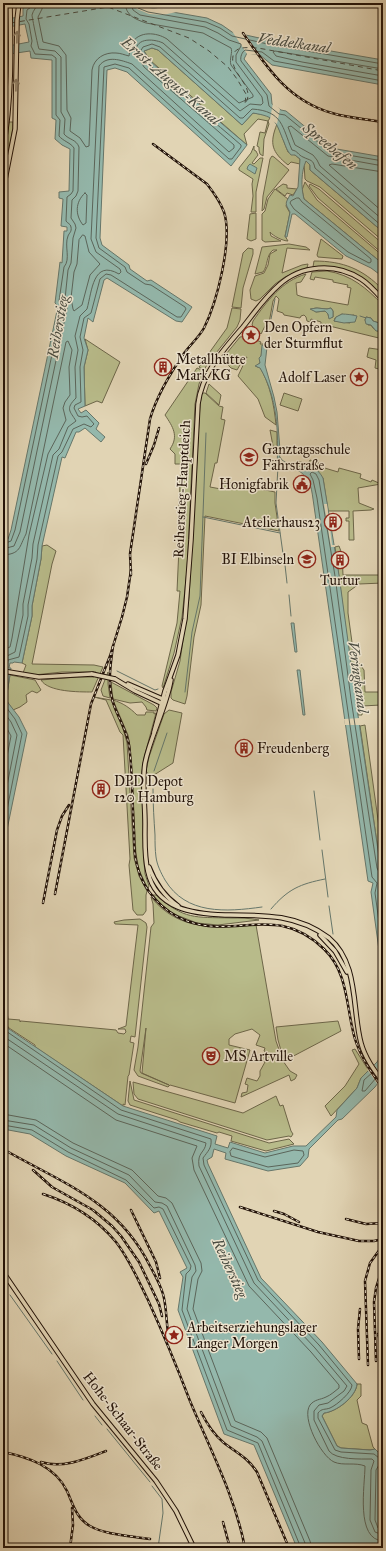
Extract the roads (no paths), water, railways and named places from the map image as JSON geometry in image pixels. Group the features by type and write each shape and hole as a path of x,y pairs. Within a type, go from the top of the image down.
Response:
{"main road":[{"path":"3,149 10,98 10,3"},
{"path":"3,190 14,136 17,71 17,20 20,3"},
{"name":"Reiherstieg-Hauptdeich","path":"164,702 165,691 178,656 185,619 197,410 203,382 210,368 280,284 291,276 315,268 332,268 352,274 366,283 383,300"},
{"name":"Reiherstieg-Hauptdeich","path":"173,670 158,726 154,732 145,764 144,773 148,873 158,892 169,903 183,909 206,914 287,918 304,924 319,932 337,955 350,978 359,1037 363,1051 368,1061 383,1082"},
{"path":"3,671 42,677 92,674 114,679 164,702"},
{"path":"114,679 164,702"},
{"path":"156,697 165,691"},
{"name":"Hohe-Schaar-Straße","path":"3,1272 93,1404 156,1480 176,1511 194,1548"}],"water":[{"path":"31,3 137,3 149,8 207,18 222,25 232,32 273,41 383,60 383,85 272,65 260,55 247,53 244,59 271,94 272,104 281,110 286,111 331,148 383,157 383,232 310,170 310,165 306,161 302,175 302,190 304,199 383,264 383,277 371,268 346,256 295,214 292,214 287,237 285,237 290,212 286,202 290,195 293,196 298,187 300,159 288,152 277,125 271,118 253,113 242,125 158,50 152,48 144,51 149,59 168,78 247,145 231,166 127,72 115,68 107,70 100,238 102,245 129,265 130,269 147,281 151,280 192,307 182,322 176,321 107,278 104,280 93,322 88,318 84,338 88,350 84,367 85,406 78,409 81,413 86,410 99,423 96,429 105,437 101,442 85,428 79,432 76,432 65,458 62,457 42,546 32,606 32,616 22,663 10,663 9,668 11,668 6,700 19,717 27,733 3,849 3,540 8,539 11,530 58,306 55,303 60,262 62,263 64,231 67,231 67,227 61,226 63,199 59,198 59,192 69,191 70,149 55,139 56,120 52,118 52,60 31,58 30,51 3,55 3,47 29,42 25,24 3,28 3,20 23,16 23,8"},
{"path":"250,164 257,168 255,174 247,169"},
{"path":"331,308 333,311 333,317 329,319 328,314 325,311 316,312 310,309"},
{"path":"342,314 357,316 355,322 344,323 334,321 336,317"},
{"path":"366,317 371,318 373,321 383,326 383,331 376,331 371,325 366,324"},
{"path":"262,345 267,347 265,365 277,412 280,450 279,468 277,465 278,440 276,415 266,379 260,368 255,366 260,363 259,358 261,356"},
{"path":"301,466 314,468 323,478 339,575 356,700 358,698 358,682 360,681 359,688 361,697 356,702 382,877 383,979 371,892 373,883 368,881 311,486 307,479 298,470"},
{"path":"291,623 294,623 297,652 295,652"},
{"path":"297,670 300,670 305,715 303,715"},
{"name":"Reiherstieg","path":"3,1022 6,1027 123,1106 217,1136 215,1144 228,1148 230,1142 265,1153 293,1146 306,1146 336,1117 337,1110 357,1088 361,1078 377,1062 383,1052 383,1076 375,1087 342,1119 338,1120 309,1149 308,1157 300,1166 268,1171 225,1159 226,1153 214,1149 212,1157 207,1160 261,1278 322,1342 357,1384 353,1394 345,1403 334,1410 324,1413 322,1416 337,1446 341,1448 375,1449 383,1455 383,1466 379,1470 379,1520 383,1530 383,1548 297,1548 254,1445 224,1434 178,1310 183,1277 180,1272 187,1268 159,1211 154,1213 125,1183 66,1156 30,1134 3,1129"}],"waterway":[{"path":"271,319 275,299"},
{"path":"360,316 366,318"},
{"path":"185,692 192,632 200,596 206,433"},
{"path":"280,457 288,464"},
{"path":"278,466 276,503 284,561"},
{"path":"203,517 280,533"},
{"path":"285,565 287,583"},
{"path":"289,595 291,616"},
{"path":"117,671 155,690 158,689"},
{"path":"154,771 167,733"},
{"path":"153,789 155,849 157,860 159,869 165,880 174,891 184,900 195,905 208,908 235,910 262,907"},
{"path":"314,791 320,840"},
{"path":"322,850 328,897"},
{"path":"271,909 277,902 295,888 325,879"},
{"path":"329,906 333,934"},
{"path":"10,1295 52,1354"},
{"path":"57,1361 83,1400"},
{"path":"95,1416 102,1425"},
{"path":"107,1429 150,1482"},
{"path":"152,1486 162,1499 163,1513 158,1548"}],"railway":[{"path":"243,33 270,71 291,92 303,100 317,108 338,115 383,122"},
{"path":"131,575 130,554 150,419 160,393 185,352 204,328 209,317 222,271 226,238 224,212 219,201 207,184 153,144"},
{"path":"146,464 159,428"},
{"path":"55,894 91,704 110,656 122,617 131,570"},
{"path":"113,646 110,670 112,700 125,731 129,745 136,861 140,875 149,892 162,906 178,917 187,921 205,925 223,926 256,924 289,928 306,935 324,949 338,969 342,980 346,992 352,1028 357,1046 367,1065 383,1089"},
{"path":"43,903 57,830 62,816 69,805"},
{"path":"3,1149 87,1196 105,1209 122,1225 137,1244 152,1269 163,1294 169,1339"},
{"path":"33,1170 52,1187 93,1210 112,1226 121,1236 139,1262 159,1304 162,1316"},
{"path":"43,1194 64,1202 101,1226 116,1242 130,1263 159,1325 221,1473 235,1510 245,1548"},
{"path":"240,1207 318,1232 359,1241 374,1241 383,1239"},
{"path":"131,1210 156,1262 160,1278"},
{"path":"274,1211 284,1214 299,1222"},
{"path":"346,1219 366,1224 383,1223"},
{"path":"368,1365 365,1281 370,1263 383,1245"},
{"path":"376,1361 374,1302 376,1288 383,1266"},
{"path":"359,1359 358,1329 360,1309"},
{"path":"378,1334 383,1349"},
{"path":"201,1412 208,1425 217,1436 246,1459 257,1472 289,1548"},
{"path":"41,1462 49,1464 66,1464 106,1451"},
{"path":"3,1452 31,1460 48,1469 62,1482 78,1515 90,1526 111,1533 150,1539"},
{"path":"70,1548 73,1525 72,1508"},
{"path":"223,1522 230,1548"}],"place":[{"name":"Den Opfern der Sturmflut","path":"251,335"},
{"name":"Metallhütte Mark KG","path":"163,367"},
{"name":"Adolf Laser","path":"359,377"},
{"name":"Ganztagsschule Fährstraße","path":"249,457"},
{"name":"Honigfabrik","path":"302,484"},
{"name":"Atelierhaus23","path":"333,522"},
{"name":"BI Elbinseln","path":"307,559"},
{"name":"Turtur","path":"340,560"},
{"name":"Freudenberg","path":"244,748"},
{"name":"DPD Depot 120 Hamburg","path":"101,789"},
{"name":"MS Artville","path":"211,1056"},
{"name":"Arbeitserziehungslager Langer Morgen","path":"174,1335"}],"water label":[{"name":"Veddelkanal","path":"294,43"},
{"name":"Ernst-August-Kanal","path":"171,81"},
{"name":"Spreehafen","path":"330,146"},
{"name":"Veringkanal","path":"358,677"}]}
